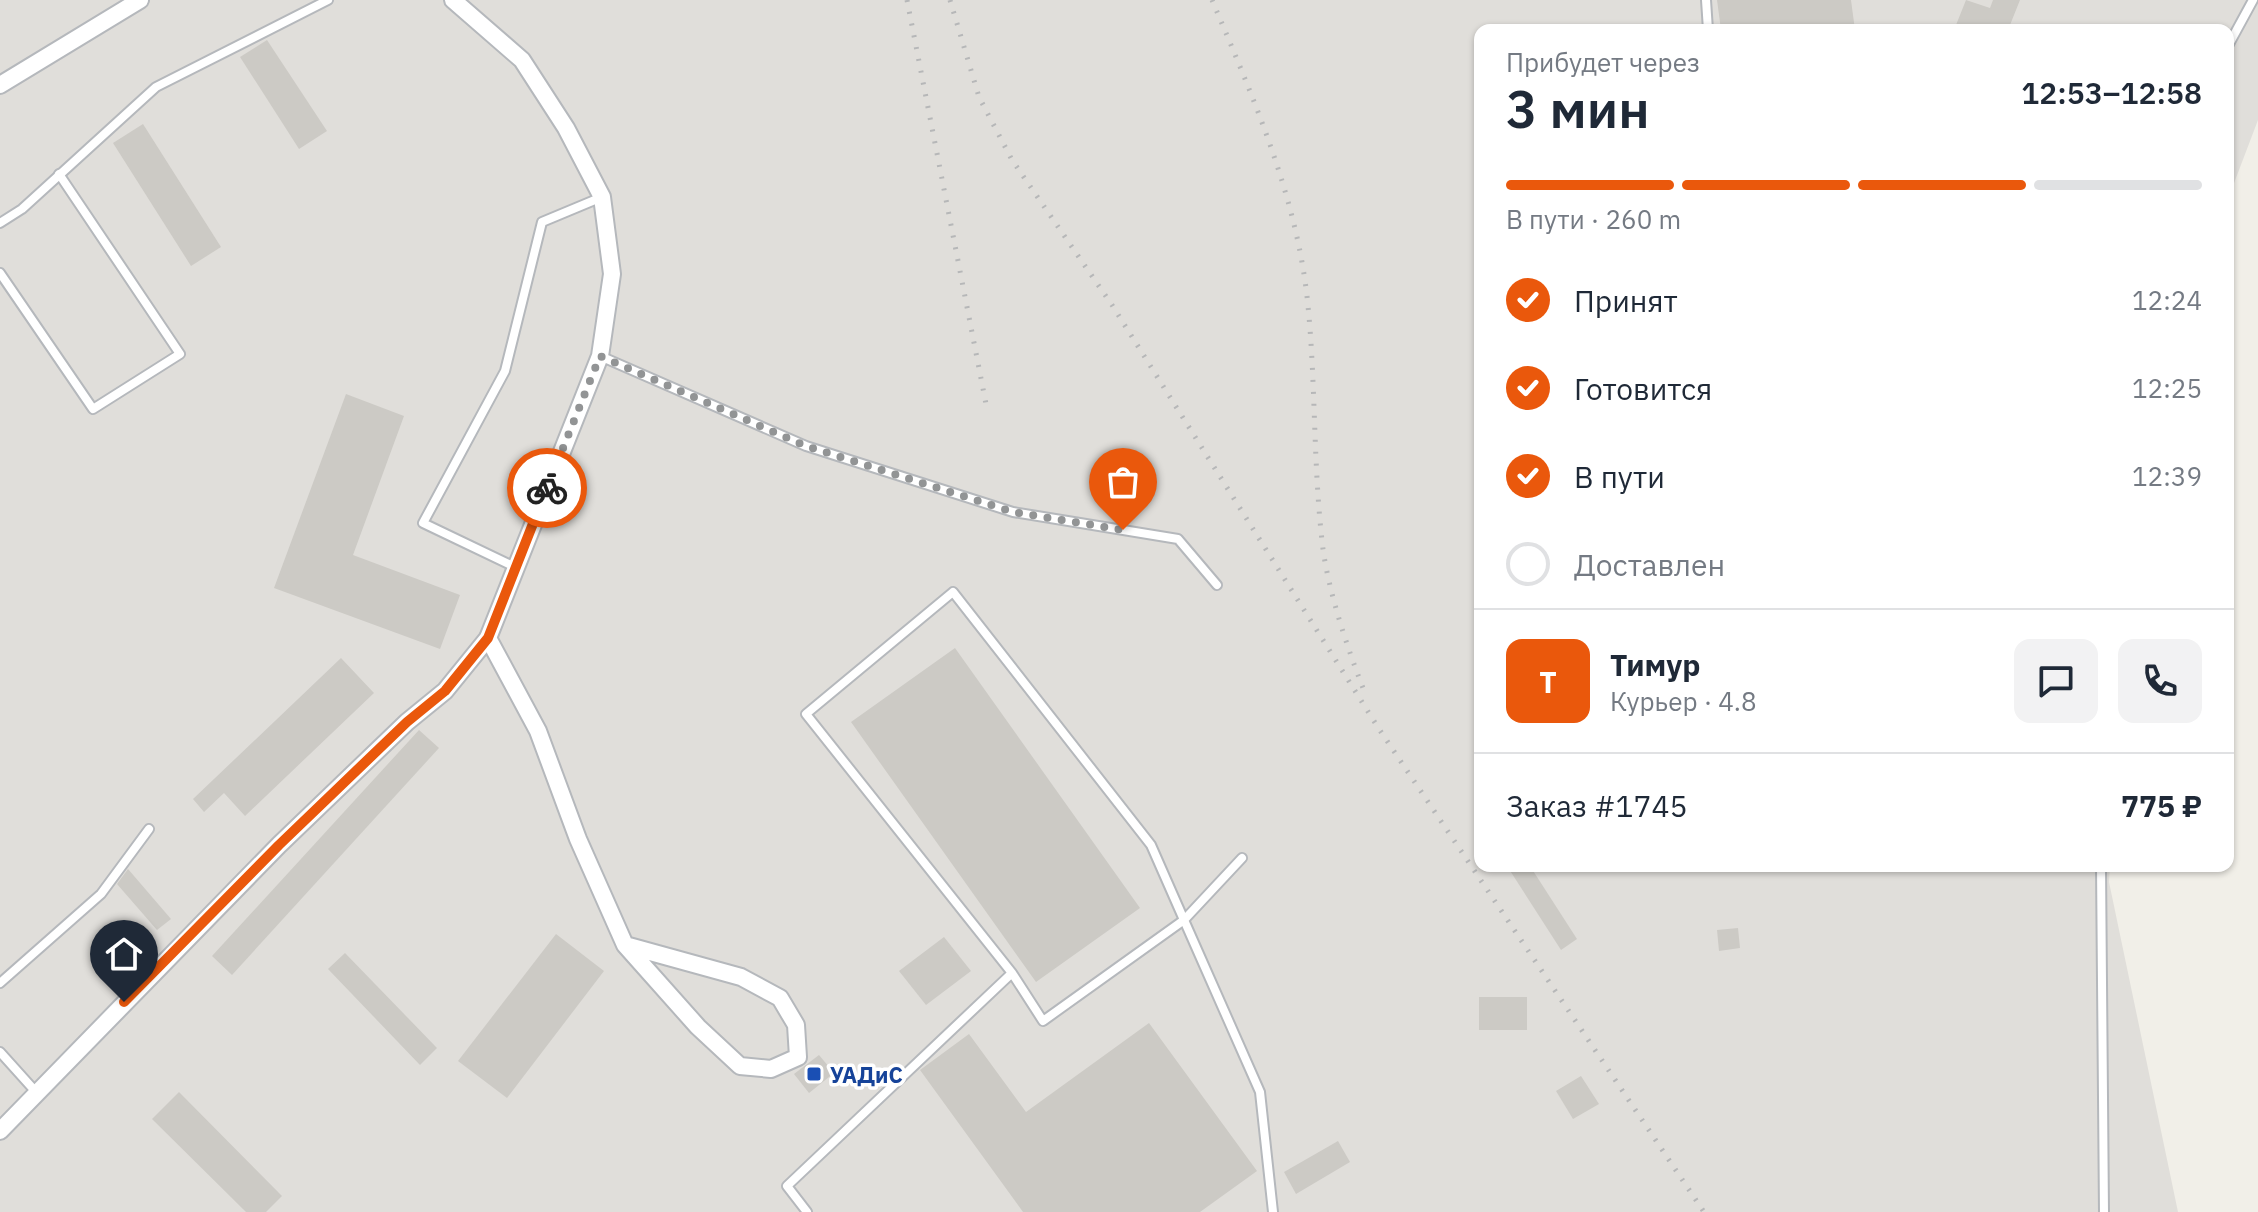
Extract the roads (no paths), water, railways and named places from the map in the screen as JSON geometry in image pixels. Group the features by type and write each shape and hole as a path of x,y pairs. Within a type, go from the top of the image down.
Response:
{"street":[{"path":"0,85 140,0"},
{"path":"0,1131 279,845 407,722 445,691 488,638 600,356 612,274 602,197 566,128 522,60 453,0"},
{"path":"488,638 538,731 578,839 625,945 698,1027 740,1066 771,1069 798,1057 796,1025 780,998 741,977 625,945"}],"lane":[{"path":"0,223 22,209 156,87 328,0"},
{"path":"1706,0 1708,24"},
{"path":"2234,35 2253,0"},
{"path":"0,273 93,409 180,354 59,174"},
{"path":"516,567 423,523 505,371 542,222 602,197"},
{"path":"600,356 806,446 999,508 1178,539 1217,585"},
{"path":"1242,858 1184,920 1043,1021 1012,973 806,714 953,592 1151,845 1184,920 1260,1092 1273,1212"},
{"path":"0,983 101,894 149,829"},
{"path":"2101,872 2104,1212"},
{"path":"807,1212 787,1186 1012,973"},
{"path":"0,1052 36,1092"}],"railway":[{"path":"907,0 986,404"},
{"path":"950,0 979,97 1012,160 1112,305 1379,729 1474,870"},
{"path":"1212,0 1272,149 1295,227 1308,306 1323,549 1339,620 1363,688"},
{"path":"1475,872 1704,1212"}],"place":[{"name":"УАДиС","path":"814,1074"}]}
